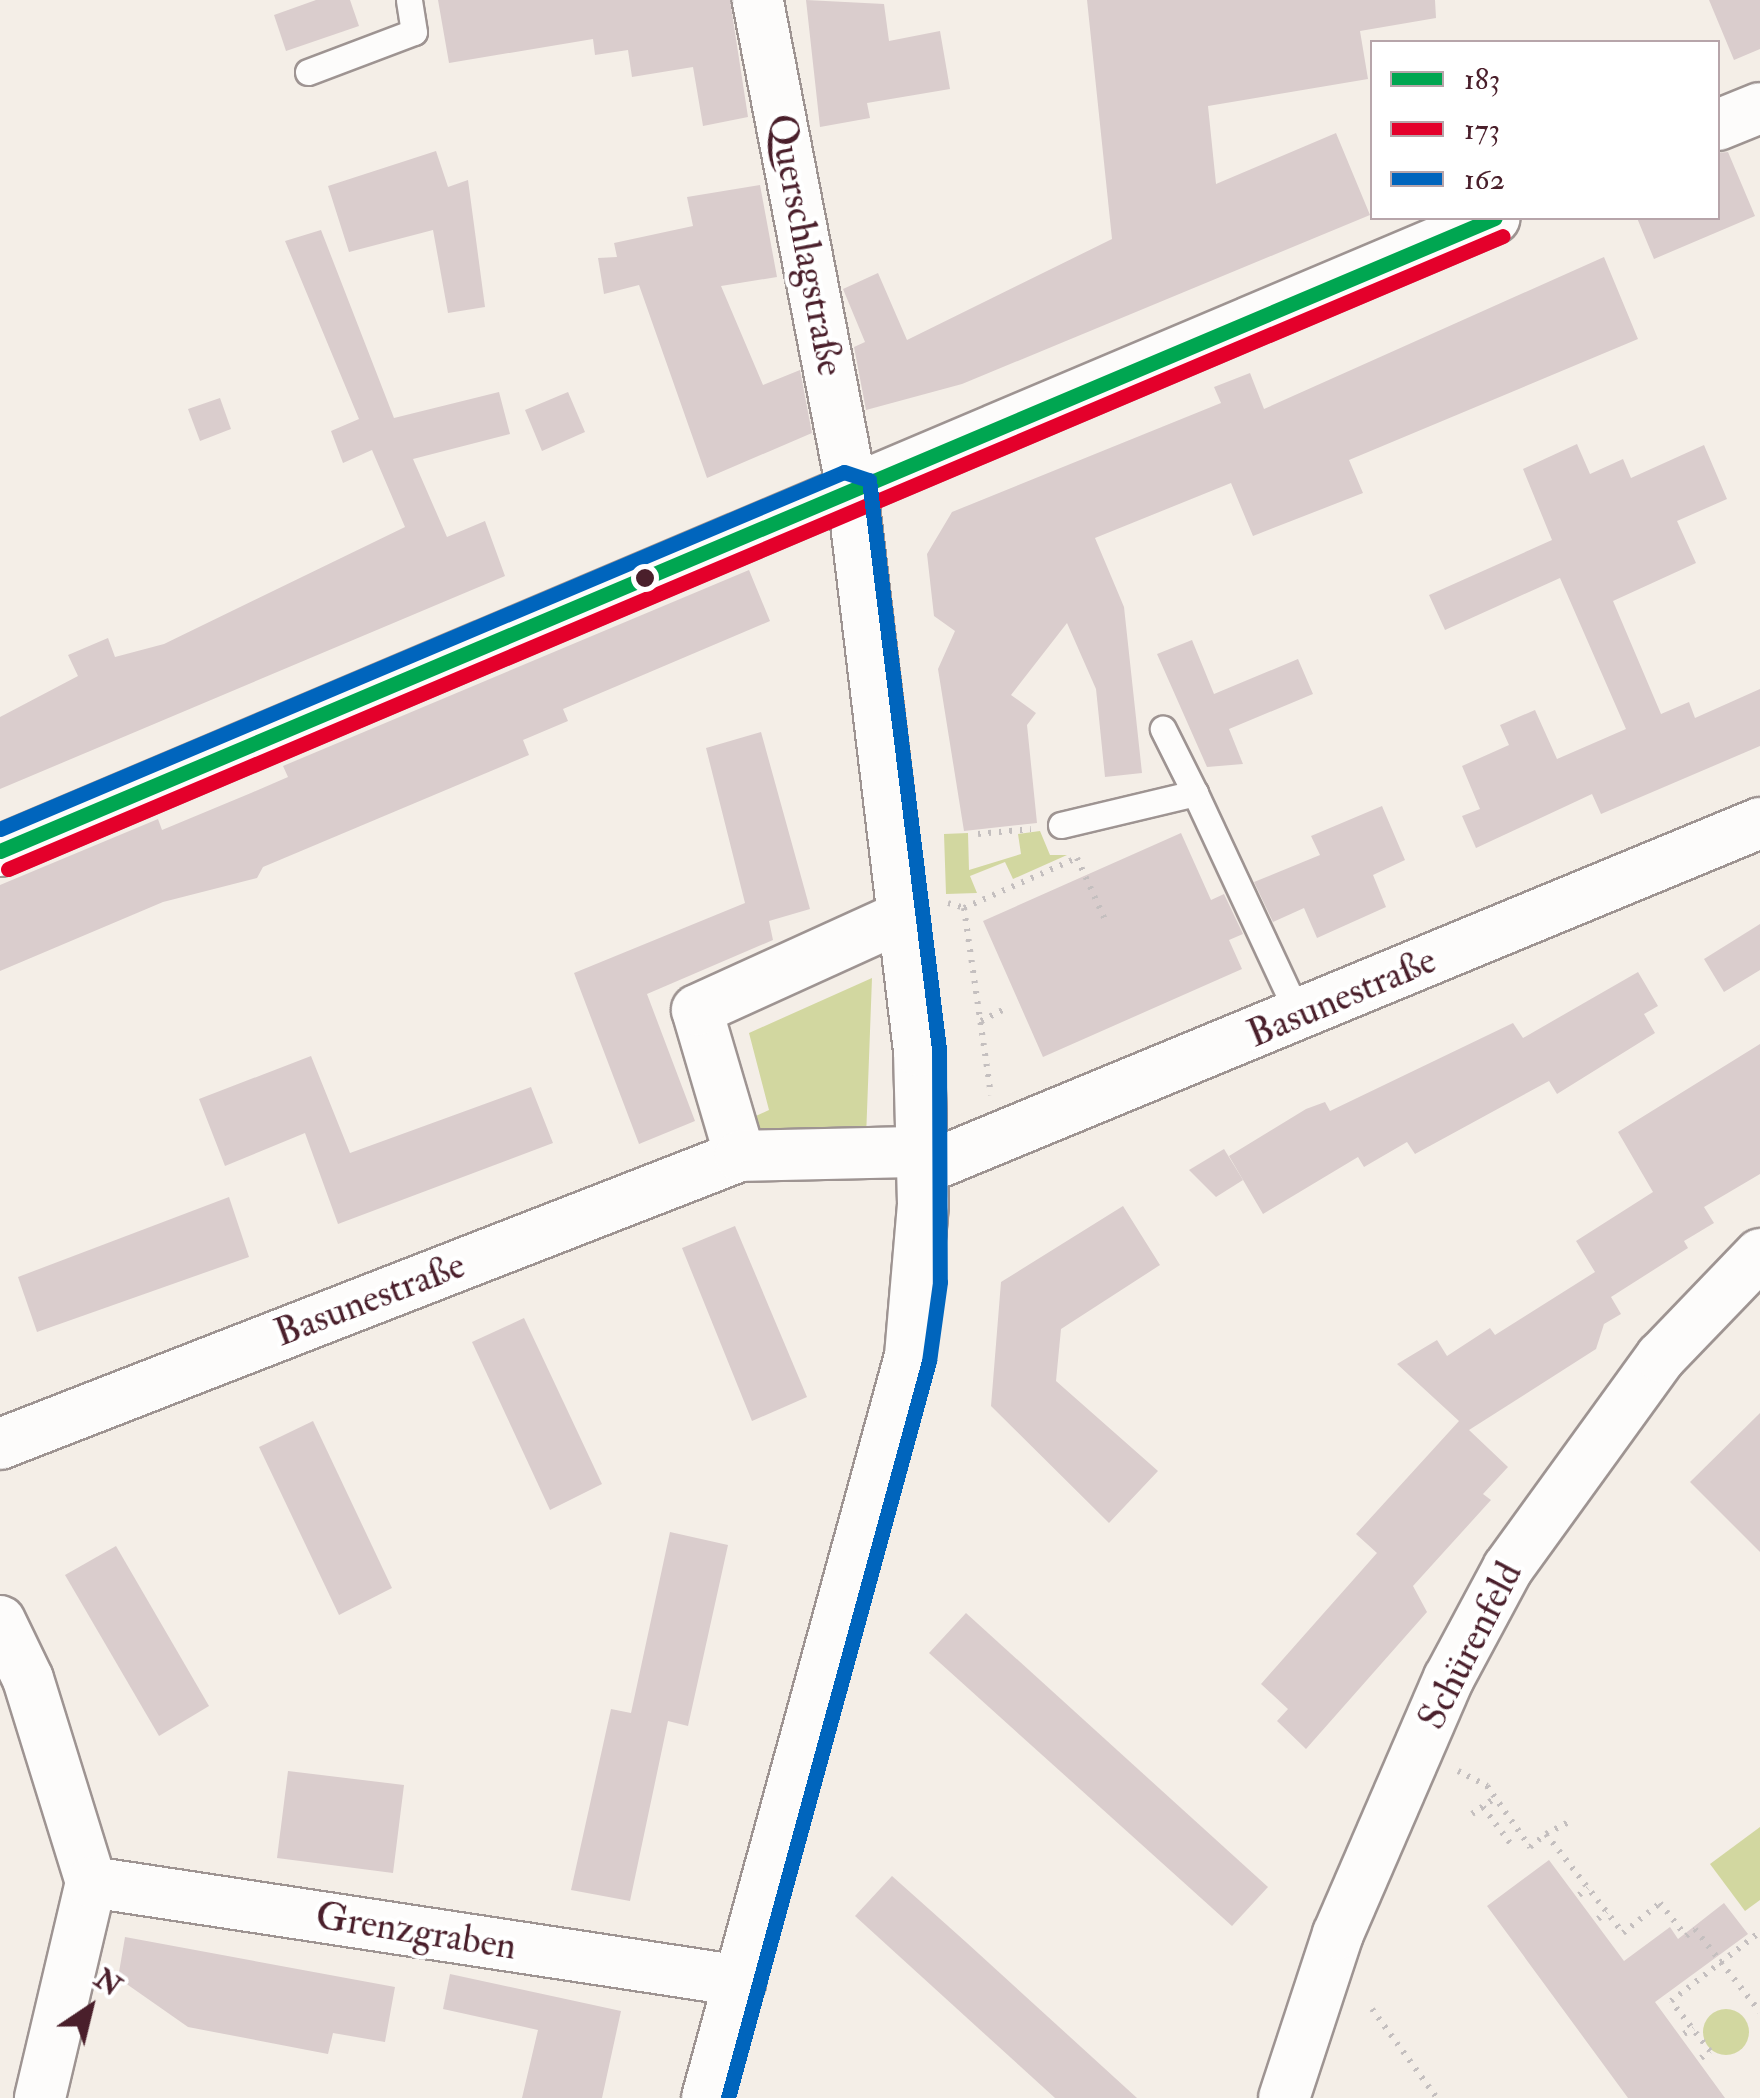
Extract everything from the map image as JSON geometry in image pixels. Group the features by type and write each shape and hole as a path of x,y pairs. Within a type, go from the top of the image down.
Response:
{"street":[{"name":"Querschlagstraße","path":"707,2098 910,1356 922,1161 902,910 852,490 758,0"},
{"path":"1720,124 1760,108"},
{"path":"0,851 1490,220"},
{"name":"Basunestraße","path":"0,1444 740,1156 922,1161 997,1142 1760,823"},
{"path":"740,1156 697,1010 902,910"},
{"name":"Schürenfeld","path":"1284,2098 1332,1949 1418,1750 1548,1508 1661,1358 1760,1254"},
{"path":"0,1621 28,1679 91,1882 40,2098"},
{"name":"Grenzgraben","path":"91,1882 741,1981"}],"lane":[{"path":"308,72 414,32 409,0"},
{"path":"1163,729 1298,1016"},
{"path":"1061,826 1196,793"}],"path":[{"path":"978,834 1061,826"},
{"path":"902,910 964,908 1077,858 1106,922"},
{"path":"964,908 997,1142"},
{"path":"982,1021 1005,1009"},
{"path":"1418,1750 1496,1798 1530,1846 1567,1823"},
{"path":"1472,1814 1496,1798"},
{"path":"1483,1807 1510,1843"},
{"path":"1546,1834 1623,1933 1660,1904 1720,1962 1760,2012"},
{"path":"1579,1895 1588,1888"},
{"path":"1598,1919 1606,1912"},
{"path":"1700,2058 1710,2050 1671,2001 1760,1932"},
{"path":"1372,2009 1437,2098"},
{"path":"1684,2034 1693,2028"}],"green space":[{"path":"1040,831 1050,855 1067,855 1013,879 1005,862 970,876 977,893 946,894 944,834 968,833 969,870 1021,854 1018,834"},
{"path":"872,978 866,1138 749,1144 745,1121 769,1110 749,1033"},
{"path":"1760,1827 1760,1900 1745,1911 1710,1864"},
{"path":"1726,2009 1742,2016 1749,2032 1742,2048 1726,2055 1710,2048 1703,2032 1710,2016"}],"building":[{"path":"316,0 350,0 359,26 286,51 274,15"},
{"path":"438,0 730,0 748,117 703,126 693,67 632,77 628,50 595,55 593,39 449,63"},
{"path":"806,0 884,4 889,41 940,31 950,89 867,103 870,118 820,127"},
{"path":"1087,0 1435,0 1436,18 1360,31 1368,79 1208,106 1216,184 1336,133 1370,215 962,384 866,410 854,347 865,342 843,289 878,273 907,340 1112,239"},
{"path":"1709,0 1760,0 1760,49 1734,60"},
{"path":"436,151 448,187 468,180 485,307 448,313 433,230 349,252 328,186"},
{"path":"1728,152 1755,216 1654,259 1638,220 1720,220 1720,153"},
{"path":"760,185 777,277 721,286 763,385 800,370 812,433 707,478 639,285 604,294 598,258 617,257 614,243 693,226 687,197"},
{"path":"321,230 394,418 499,392 510,434 413,459 447,537 485,521 505,576 0,789 0,717 78,676 68,655 108,638 115,657 164,644 405,527 372,450 343,463 331,431 359,419 285,241"},
{"path":"1604,257 1638,339 1349,460 1363,493 1253,536 1231,483 1095,538 1124,607 1142,773 1105,777 1096,689 1067,623 1011,695 1036,713 1027,725 1037,823 964,831 938,669 955,631 934,616 927,554 952,512 1221,403 1214,387 1250,373 1264,409"},
{"path":"568,392 585,432 542,451 525,410"},
{"path":"220,398 231,429 200,441 188,409"},
{"path":"1577,444 1590,474 1623,459 1631,478 1704,445 1727,499 1677,521 1696,563 1613,601 1661,714 1689,702 1695,718 1760,689 1760,746 1601,814 1592,794 1476,848 1462,816 1480,809 1462,766 1509,745 1500,725 1535,710 1557,759 1626,729 1560,578 1445,630 1429,595 1552,540 1523,469"},
{"path":"749,570 770,621 563,709 568,721 523,740 529,755 263,867 257,878 163,902 0,971 0,885 158,819 162,830 251,793 288,777 283,766"},
{"path":"1192,640 1214,694 1298,659 1313,694 1229,729 1243,764 1207,767 1157,654"},
{"path":"761,732 810,909 769,921 773,940 647,994 695,1121 639,1144 574,973 745,903 706,748"},
{"path":"1382,806 1405,860 1373,875 1386,907 1317,938 1304,908 1273,922 1254,882 1320,855 1311,836"},
{"path":"1181,833 1211,900 1224,894 1243,934 1229,940 1242,969 1043,1057 983,921"},
{"path":"1760,924 1760,970 1724,992 1704,959"},
{"path":"1638,972 1658,1006 1644,1014 1655,1033 1557,1094 1549,1081 1415,1154 1407,1142 1364,1167 1358,1157 1263,1214 1229,1156 1306,1109 1325,1102 1330,1111 1513,1023 1523,1038"},
{"path":"1760,1044 1760,1174 1704,1207 1714,1223 1684,1241 1688,1248 1611,1297 1621,1314 1604,1324 1596,1349 1469,1430 1508,1467 1483,1494 1491,1500 1413,1586 1427,1612 1306,1749 1277,1721 1288,1709 1261,1684 1377,1553 1356,1534 1459,1421 1397,1364 1437,1340 1447,1356 1490,1328 1495,1335 1595,1272 1576,1241 1653,1192 1618,1132"},
{"path":"311,1056 350,1153 531,1087 553,1143 338,1224 305,1133 225,1166 199,1099"},
{"path":"1224,1149 1243,1180 1216,1197 1189,1170"},
{"path":"229,1197 249,1257 37,1332 18,1277"},
{"path":"1123,1206 1160,1265 1061,1329 1056,1381 1158,1471 1109,1523 991,1406 1001,1282"},
{"path":"735,1226 807,1397 752,1421 682,1248"},
{"path":"524,1318 602,1484 550,1510 472,1342"},
{"path":"1760,1413 1760,1552 1690,1482"},
{"path":"313,1421 392,1588 339,1615 259,1447"},
{"path":"670,1532 728,1545 688,1726 668,1721 630,1901 571,1890 611,1709 631,1713"},
{"path":"116,1546 209,1706 159,1736 65,1575"},
{"path":"966,1613 1268,1887 1232,1926 929,1653"},
{"path":"288,1771 404,1785 393,1873 277,1858"},
{"path":"1549,1860 1624,1961 1670,1927 1678,1939 1724,1903 1748,1934 1655,2002 1725,2098 1628,2098 1487,1906"},
{"path":"892,1876 1137,2098 1055,2098 855,1916"},
{"path":"125,1937 395,1987 385,2042 333,2033 328,2054 188,2027 118,1978"},
{"path":"450,1974 621,2011 602,2098 522,2098 538,2030 443,2009"}],"transit line":[{"name":"183","path":"0,851 1490,220"},
{"name":"173","path":"8,869 1503,236"},
{"name":"162","path":"0,829 844,472 869,480 939,1049 940,1282 929,1361 728,2098"}]}
